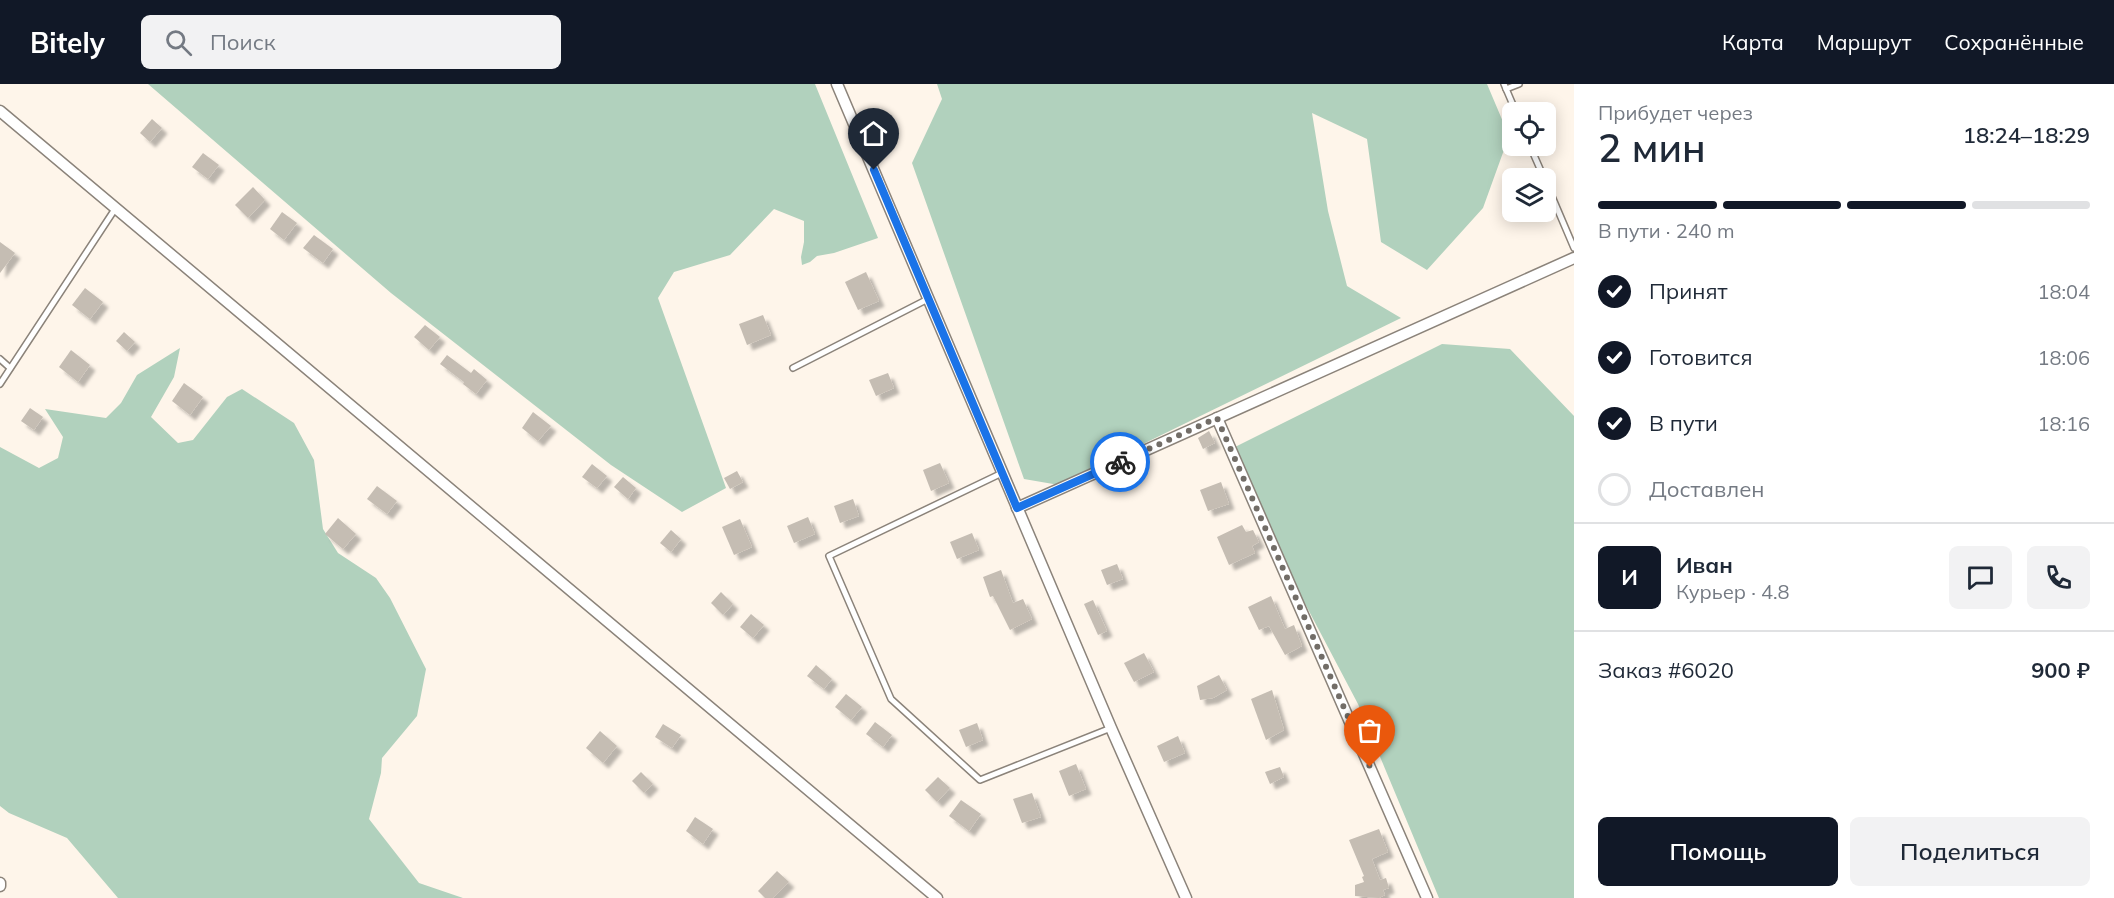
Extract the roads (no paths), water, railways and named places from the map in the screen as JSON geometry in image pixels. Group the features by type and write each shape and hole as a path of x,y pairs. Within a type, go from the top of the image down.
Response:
{"street":[{"path":"837,84 1111,728 1186,898"},
{"path":"0,111 937,898"},
{"path":"1017,508 1574,258"},
{"path":"1217,418 1427,898"}],"lane":[{"path":"1512,102 1505,87 1519,84"},
{"path":"1556,205 1574,248"},
{"path":"0,384 116,207"},
{"path":"793,368 929,298"},
{"path":"0,359 10,368"},
{"path":"1002,473 829,556 891,699 980,780 1111,728"}]}
